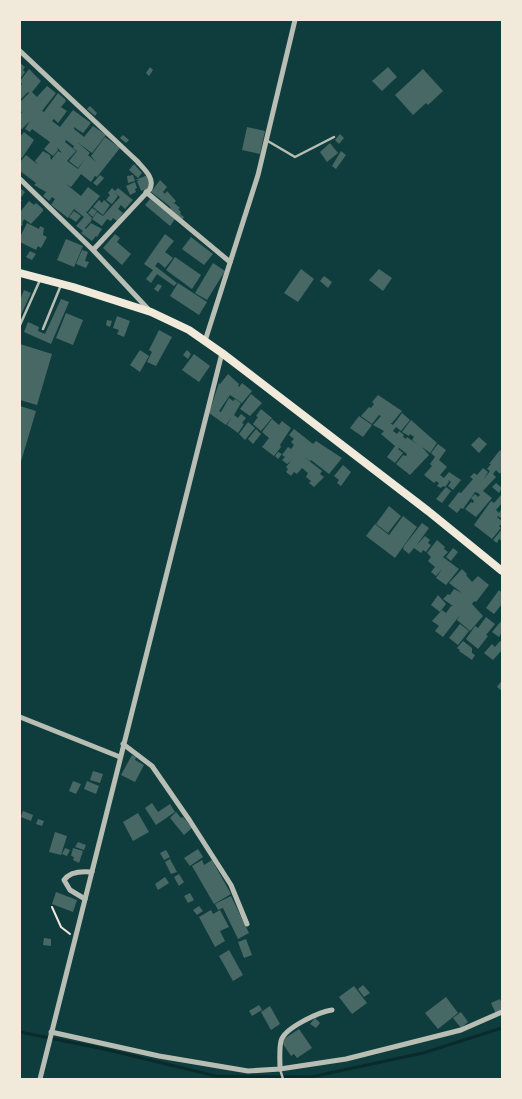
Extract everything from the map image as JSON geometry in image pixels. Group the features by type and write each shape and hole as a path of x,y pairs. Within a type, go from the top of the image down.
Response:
{"highway":[{"path":"20,273 151,312 182,326 222,353 428,511 502,571"}],"street":[{"path":"205,341 258,175 294,20"},
{"path":"20,52 138,161 152,182 152,186 93,250"},
{"path":"20,179 93,250 151,312"},
{"path":"146,192 230,262"},
{"path":"40,1079 74,936 92,872 222,353"},
{"path":"20,717 120,757"},
{"path":"123,744 152,766 231,886 247,924"},
{"path":"85,899 70,890 64,880 75,872 92,872"},
{"path":"281,1072 280,1044 284,1035 305,1020 322,1012 332,1010"},
{"path":"50,1034 237,1070 281,1072 346,1059 461,1030 502,1012"}],"lane":[{"path":"266,140 295,157 334,137"},
{"path":"20,325 41,279"},
{"path":"43,329 61,284"},
{"path":"281,1072 283,1079"}],"path":[{"path":"52,907 61,927 74,936"}],"building":[{"path":"20,63 25,67 23,70 25,72 20,79"},
{"path":"150,67 153,70 149,76 146,73"},
{"path":"388,67 397,77 382,91 372,81"},
{"path":"29,69 41,81 32,92 37,97 47,86 56,93 42,111 44,112 58,93 65,99 66,101 61,107 56,104 67,111 58,123 54,119 52,121 60,127 73,110 91,123 83,133 74,127 84,137 93,126 106,135 92,153 77,142 90,153 88,155 96,162 91,156 105,137 120,148 91,182 81,174 71,187 66,184 81,196 88,187 100,196 87,212 85,211 92,220 85,228 91,223 102,229 92,241 81,233 83,231 76,226 84,217 74,209 68,218 51,205 55,199 52,197 49,201 43,196 46,192 34,185 36,183 20,171 20,162 26,155 37,164 35,161 43,151 50,155 51,160 58,151 62,153 57,147 58,150 53,156 44,149 50,142 32,129 30,132 25,129 30,121 22,129 20,128 20,115 22,112 20,111 20,102 29,93 20,100 20,86 22,84 20,81","holes":["66,140 74,146 73,148 77,151 69,161 78,168 86,158 78,169 67,161 76,151 65,142"]},
{"path":"423,69 443,91 428,105 426,103 413,115 395,95"},
{"path":"90,106 97,113 95,116 87,109"},
{"path":"247,127 265,131 260,154 242,150"},
{"path":"24,132 34,140 22,158 20,157 20,137"},
{"path":"340,134 344,138 339,144 335,140"},
{"path":"123,135 129,140 126,143 120,138"},
{"path":"330,143 338,153 327,162 320,152"},
{"path":"341,151 346,155 336,169 332,166"},
{"path":"134,164 142,173 138,178 129,170"},
{"path":"100,175 104,178 97,186 93,183"},
{"path":"133,175 135,181 128,183 127,176"},
{"path":"148,175 151,185 149,188 141,191 137,181 140,180 135,180"},
{"path":"160,180 167,187 163,192 165,194 167,191 176,201 174,203 180,208 178,209 181,212 180,214 184,217 182,220 169,210 171,208 167,204 151,192"},
{"path":"135,182 136,192 130,195 126,186"},
{"path":"20,188 25,192 20,199"},
{"path":"112,188 115,191 118,188 133,200 125,209 121,205 118,209 123,213 117,221 113,218 111,221 107,219 102,226 92,219 97,212 103,216 120,197 114,192 118,196 112,204 106,200"},
{"path":"150,199 175,219 170,226 145,205"},
{"path":"99,200 102,203 104,200 110,205 103,215 93,207"},
{"path":"29,201 34,205 36,203 43,211 31,224 24,219 20,228 20,210"},
{"path":"92,208 97,211 93,217 88,213"},
{"path":"74,211 81,216 76,222 69,217"},
{"path":"27,223 39,229 40,226 44,228 43,235 47,237 41,248 38,246 36,250 20,242 20,237"},
{"path":"115,234 120,238 117,242 131,254 122,265 103,248"},
{"path":"165,234 174,241 165,252 173,258 165,268 158,262 155,266 177,283 174,286 157,274 151,283 146,279 153,270 144,264"},
{"path":"191,237 213,254 204,265 182,249"},
{"path":"66,239 83,246 74,267 57,260"},
{"path":"82,250 88,252 85,261 89,262 86,268 76,264"},
{"path":"30,251 36,254 32,260 26,257"},
{"path":"175,257 201,275 192,289 166,270"},
{"path":"213,263 225,271 207,300 195,293"},
{"path":"301,269 314,279 298,302 284,293"},
{"path":"379,269 392,278 383,291 369,280"},
{"path":"324,276 332,282 328,288 320,281"},
{"path":"178,283 207,302 199,315 170,296"},
{"path":"158,284 162,286 158,292 154,289"},
{"path":"24,290 31,293 20,317 20,300"},
{"path":"61,299 69,302 51,344 24,332 28,322 39,327 38,331 45,334"},
{"path":"66,313 83,320 73,345 56,338"},
{"path":"117,316 130,321 124,337 117,334 119,330 113,328"},
{"path":"107,320 112,321 110,327 106,325"},
{"path":"159,330 172,337 156,366 147,362 152,352 149,350"},
{"path":"20,344 52,354 37,405 20,400"},
{"path":"140,350 149,356 140,372 130,365"},
{"path":"187,350 191,354 188,359 183,355"},
{"path":"194,354 210,366 199,382 182,370"},
{"path":"228,374 239,384 239,387 242,383 252,391 242,403 230,395 219,411 221,412 229,398 241,403 234,415 238,418 241,414 246,418 238,433 227,425 232,417 226,425 209,413 219,383"},
{"path":"251,394 262,403 250,416 240,409"},
{"path":"378,395 402,411 390,423 393,425 402,413 410,420 401,431 396,427 393,431 397,434 399,431 404,435 403,437 406,439 407,437 418,445 412,440 414,437 402,432 411,420 437,443 430,453 422,447 429,455 410,475 396,464 403,455 406,456 407,454 399,448 403,453 395,463 387,457 395,446 381,434 384,431 373,425 381,416 379,415 372,424 361,416 369,407 371,408 374,404 372,402"},
{"path":"20,406 36,411 20,465"},
{"path":"261,409 272,418 261,431 253,424"},
{"path":"359,416 372,425 363,437 350,428"},
{"path":"272,419 279,425 282,421 291,428 274,456 262,447 269,438 262,432"},
{"path":"248,422 255,428 245,440 239,434"},
{"path":"256,429 261,434 253,444 248,439"},
{"path":"294,429 313,444 316,441 342,458 329,474 303,456 322,471 320,474 324,477 314,487 306,477 308,473 302,468 297,474 294,472 291,476 286,472 288,469 286,467 291,461 287,464 282,460 285,457 282,455 288,447 291,449 294,445 291,442 294,439 289,435"},
{"path":"479,437 487,444 479,453 471,445"},
{"path":"438,444 446,450 439,460 447,467 440,475 444,478 449,472 461,480 453,490 448,486 451,482 448,480 449,482 445,487 441,488 437,486 439,483 436,481 434,483 424,475 432,466 430,464 435,457 431,453"},
{"path":"500,450 502,452 502,471 500,474 496,470 493,474 496,477 483,491 492,498 476,517 465,509 471,502 473,503 474,501 471,498 475,494 478,497 480,495 478,493 475,492 463,509 461,508 457,513 448,506 473,479 470,477 474,473 477,475 483,468 488,472 483,480 490,471 487,469 491,464 489,464"},
{"path":"278,452 282,454 278,459 275,456"},
{"path":"343,465 351,472 341,486 337,483 339,480 334,476"},
{"path":"496,483 502,488 499,493 492,487"},
{"path":"446,487 451,491 442,503 436,499"},
{"path":"501,495 502,503 496,510 499,513 502,508 502,519 497,517 502,521 502,526 499,526 501,528 492,539 474,525 491,501 494,503"},
{"path":"389,506 401,516 388,533 376,524"},
{"path":"403,516 417,527 395,558 366,536 375,524 389,535"},
{"path":"422,523 429,528 416,546 425,536 430,540 428,543 431,545 426,552 423,550 421,553 414,548 409,554 403,549 404,546"},
{"path":"502,529 502,541 499,539 497,543 493,540"},
{"path":"437,540 448,552 443,557 459,569 446,585 436,578 442,569 436,576 431,572 435,567 428,561 431,557 427,553"},
{"path":"453,548 458,552 451,561 446,557"},
{"path":"462,569 472,582 478,576 489,585 476,602 474,601 472,604 483,616 470,631 457,620 460,615 443,637 435,631 439,626 432,621 442,610 446,613 453,606 443,599 448,594 450,595 454,589 462,593 449,583"},
{"path":"499,590 502,593 502,604 494,614 486,608"},
{"path":"438,595 446,604 440,612 431,605"},
{"path":"486,617 495,624 478,649 466,639 475,626 478,628"},
{"path":"502,620 502,632 499,637 492,632"},
{"path":"460,624 469,631 458,645 449,638"},
{"path":"463,641 472,648 472,653 475,655 472,660 457,648"},
{"path":"500,641 502,642 502,650 493,660 484,653 492,644 495,647"},
{"path":"502,680 502,691 497,687"},
{"path":"132,755 136,757 135,760 144,765 135,782 121,775"},
{"path":"93,771 103,774 100,783 90,780"},
{"path":"73,781 81,784 76,794 69,791"},
{"path":"87,781 99,786 96,794 84,789"},
{"path":"152,803 158,812 170,804 175,812 156,825 145,808"},
{"path":"23,811 33,815 31,821 21,817"},
{"path":"176,812 192,828 184,835 170,818"},
{"path":"138,813 149,832 133,841 123,822"},
{"path":"38,819 44,821 42,826 36,824"},
{"path":"55,832 67,836 61,855 49,852"},
{"path":"78,842 86,845 84,850 75,847"},
{"path":"65,848 70,850 67,856 62,854"},
{"path":"73,848 83,851 79,863 73,860 74,857 71,856"},
{"path":"198,849 203,857 190,866 184,858"},
{"path":"166,850 170,857 164,860 160,853"},
{"path":"170,859 177,872 171,874 165,862"},
{"path":"202,860 204,865 212,860 231,894 214,904 192,866"},
{"path":"179,874 184,882 179,886 174,877"},
{"path":"165,877 169,883 158,890 155,884"},
{"path":"56,892 77,900 73,912 52,904"},
{"path":"190,893 194,900 188,903 184,896"},
{"path":"231,896 249,933 238,939 223,908 218,910 215,904"},
{"path":"199,906 203,911 197,915 193,910"},
{"path":"211,910 213,914 220,910 229,927 220,931 225,941 215,947 199,917"},
{"path":"44,938 51,939 51,946 43,945"},
{"path":"246,939 252,955 244,958 238,942"},
{"path":"229,950 243,975 233,981 219,956"},
{"path":"363,985 370,993 364,997 358,989"},
{"path":"354,986 367,1003 352,1014 339,997"},
{"path":"446,997 458,1013 438,1029 425,1013"},
{"path":"500,999 502,1011 496,1014 491,1003"},
{"path":"259,1005 262,1010 252,1016 249,1011"},
{"path":"270,1006 280,1024 271,1030 261,1012"},
{"path":"461,1012 468,1022 461,1028 453,1018"},
{"path":"315,1018 320,1023 316,1028 310,1024"},
{"path":"299,1029 312,1048 297,1058 294,1054 291,1056 281,1041"}],"waterway":[{"path":"20,1032 104,1049 216,1076 311,1077 423,1053 502,1028"}]}
